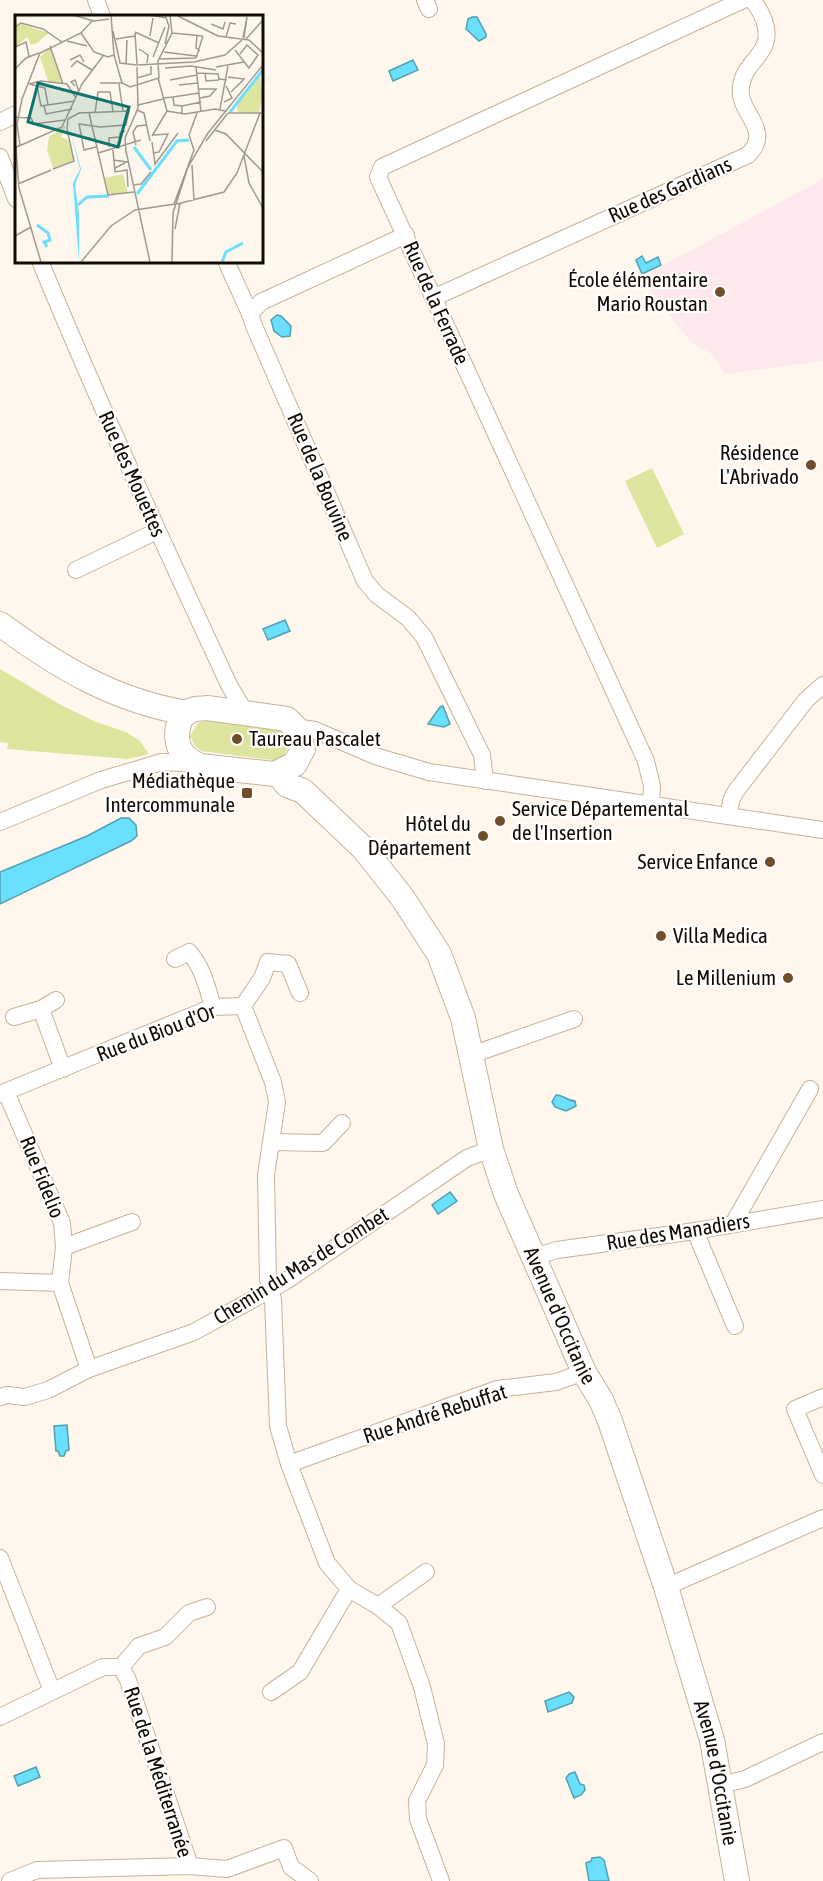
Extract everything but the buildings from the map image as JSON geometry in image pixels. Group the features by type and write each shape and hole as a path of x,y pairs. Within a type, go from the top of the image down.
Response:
{"street":[{"path":"96,0 102,15"},
{"name":"Rue de la Ferrade","path":"651,805 652,786 646,761 378,177 382,167 743,0"},
{"name":"Rue des Gardians","path":"433,298 748,155 755,148 758,139 756,129 741,97 740,88 743,77 766,44 768,31 760,8 752,0"},
{"path":"0,122 15,114"},
{"path":"0,157 15,197"},
{"path":"250,314 261,302 406,235"},
{"name":"Rue des Mouettes","path":"40,262 81,362 229,685 245,712"},
{"name":"Rue de la Bouvine","path":"226,262 365,581 377,595 408,618 424,637 482,755 485,763 485,781"},
{"path":"76,570 158,531"},
{"path":"0,624 36,651 88,681 156,708 184,737 200,765 293,753 329,736"},
{"path":"184,737 229,685"},
{"path":"728,816 736,791 806,700 823,685"},
{"path":"0,822 101,780 184,737 245,712 286,719 293,753"},
{"path":"293,753 315,730 375,756 429,772 823,830"},
{"name":"Avenue d'Occitanie","path":"293,753 300,772 303,791 363,848 402,897 439,954 463,1018 491,1149 507,1194 584,1372 601,1400 610,1421 666,1587 712,1740 737,1881"},
{"path":"175,959 189,952 195,959 202,971 213,1007"},
{"path":"243,1006 262,978 268,962 288,964 300,993"},
{"path":"14,1017 41,1009 57,1000"},
{"name":"Rue du Biou d'Or","path":"3,1093 213,1007 243,1006 273,1082 277,1101 266,1175 267,1280 273,1300 278,1426 289,1464 327,1563 349,1589 378,1606 399,1623 422,1687 436,1744 435,1765 417,1801 418,1819 441,1881"},
{"path":"41,1009 63,1069"},
{"path":"471,1055 574,1019"},
{"path":"733,1224 810,1089"},
{"name":"Rue Fidelio","path":"3,1093 62,1223 64,1247 60,1282 89,1369"},
{"path":"272,1142 322,1143 342,1123"},
{"name":"Chemin du Mas de Combet","path":"0,1397 7,1395 25,1397 48,1390 89,1369 194,1332 317,1261 467,1158 491,1149"},
{"name":"Rue des Manadiers","path":"534,1257 557,1250 695,1231 823,1209"},
{"path":"64,1247 132,1222"},
{"path":"695,1231 735,1326"},
{"path":"0,1281 60,1282"},
{"name":"Rue André Rebuffat","path":"289,1464 497,1389 556,1382 584,1372"},
{"path":"823,1397 795,1409 823,1475"},
{"path":"666,1587 823,1518"},
{"path":"0,1558 52,1691"},
{"path":"378,1606 426,1572"},
{"path":"270,1692 300,1672 349,1589"},
{"path":"120,1667 139,1647 165,1637 189,1614 207,1607"},
{"name":"Rue de la Méditerranée","path":"0,1717 103,1667 120,1667 128,1680 190,1866 37,1870 10,1881"},
{"path":"720,1785 745,1779 823,1742"},
{"path":"190,1866 227,1869 284,1848 291,1867 310,1881"}],"shaded area":[{"name":"École élémentaire Mario Roustan","path":"823,179 823,361 725,374 712,354 691,342 640,278"}],"green space":[{"path":"652,468 684,534 657,548 625,481"},
{"path":"0,669 61,705 96,722 126,732 140,741 149,754 128,759 7,749 8,743 0,742"},
{"path":"204,721 276,730 286,737 288,744 286,751 282,757 273,760 201,751 195,746 190,736 198,723"}],"water":[{"path":"477,17 486,34 486,37 479,41 466,29 468,19"},
{"path":"413,60 418,70 393,81 389,71"},
{"path":"642,256 646,263 658,257 661,265 642,274 636,260"},
{"path":"277,315 291,326 290,336 282,337 274,331 271,320"},
{"path":"285,620 290,631 268,640 263,629"},
{"path":"443,706 450,724 444,727 428,724 440,707"},
{"path":"121,818 129,818 136,825 137,836 131,841 0,904 0,872 87,836"},
{"path":"556,1095 575,1101 576,1106 566,1111 555,1107 552,1102"},
{"path":"450,1192 457,1201 438,1214 432,1205"},
{"path":"67,1425 69,1450 64,1456 60,1456 56,1451 54,1426"},
{"path":"569,1692 574,1697 572,1703 548,1712 545,1701"},
{"path":"36,1767 40,1777 18,1786 14,1776"},
{"path":"575,1772 585,1790 574,1798 566,1778"},
{"path":"600,1857 604,1860 609,1881 589,1881 586,1863 592,1858"}],"place":[{"name":"École élémentaire Mario Roustan","path":"720,292"},
{"name":"Résidence L'Abrivado","path":"811,465"},
{"name":"Taureau Pascalet","path":"237,739"},
{"name":"Médiathèque Intercommunale","path":"247,793"},
{"name":"Service Départemental de l'Insertion","path":"500,821"},
{"name":"Hôtel du Département","path":"483,836"},
{"name":"Service Enfance","path":"770,862"},
{"name":"Villa Medica","path":"661,936"},
{"name":"Le Millenium","path":"788,978"}]}
